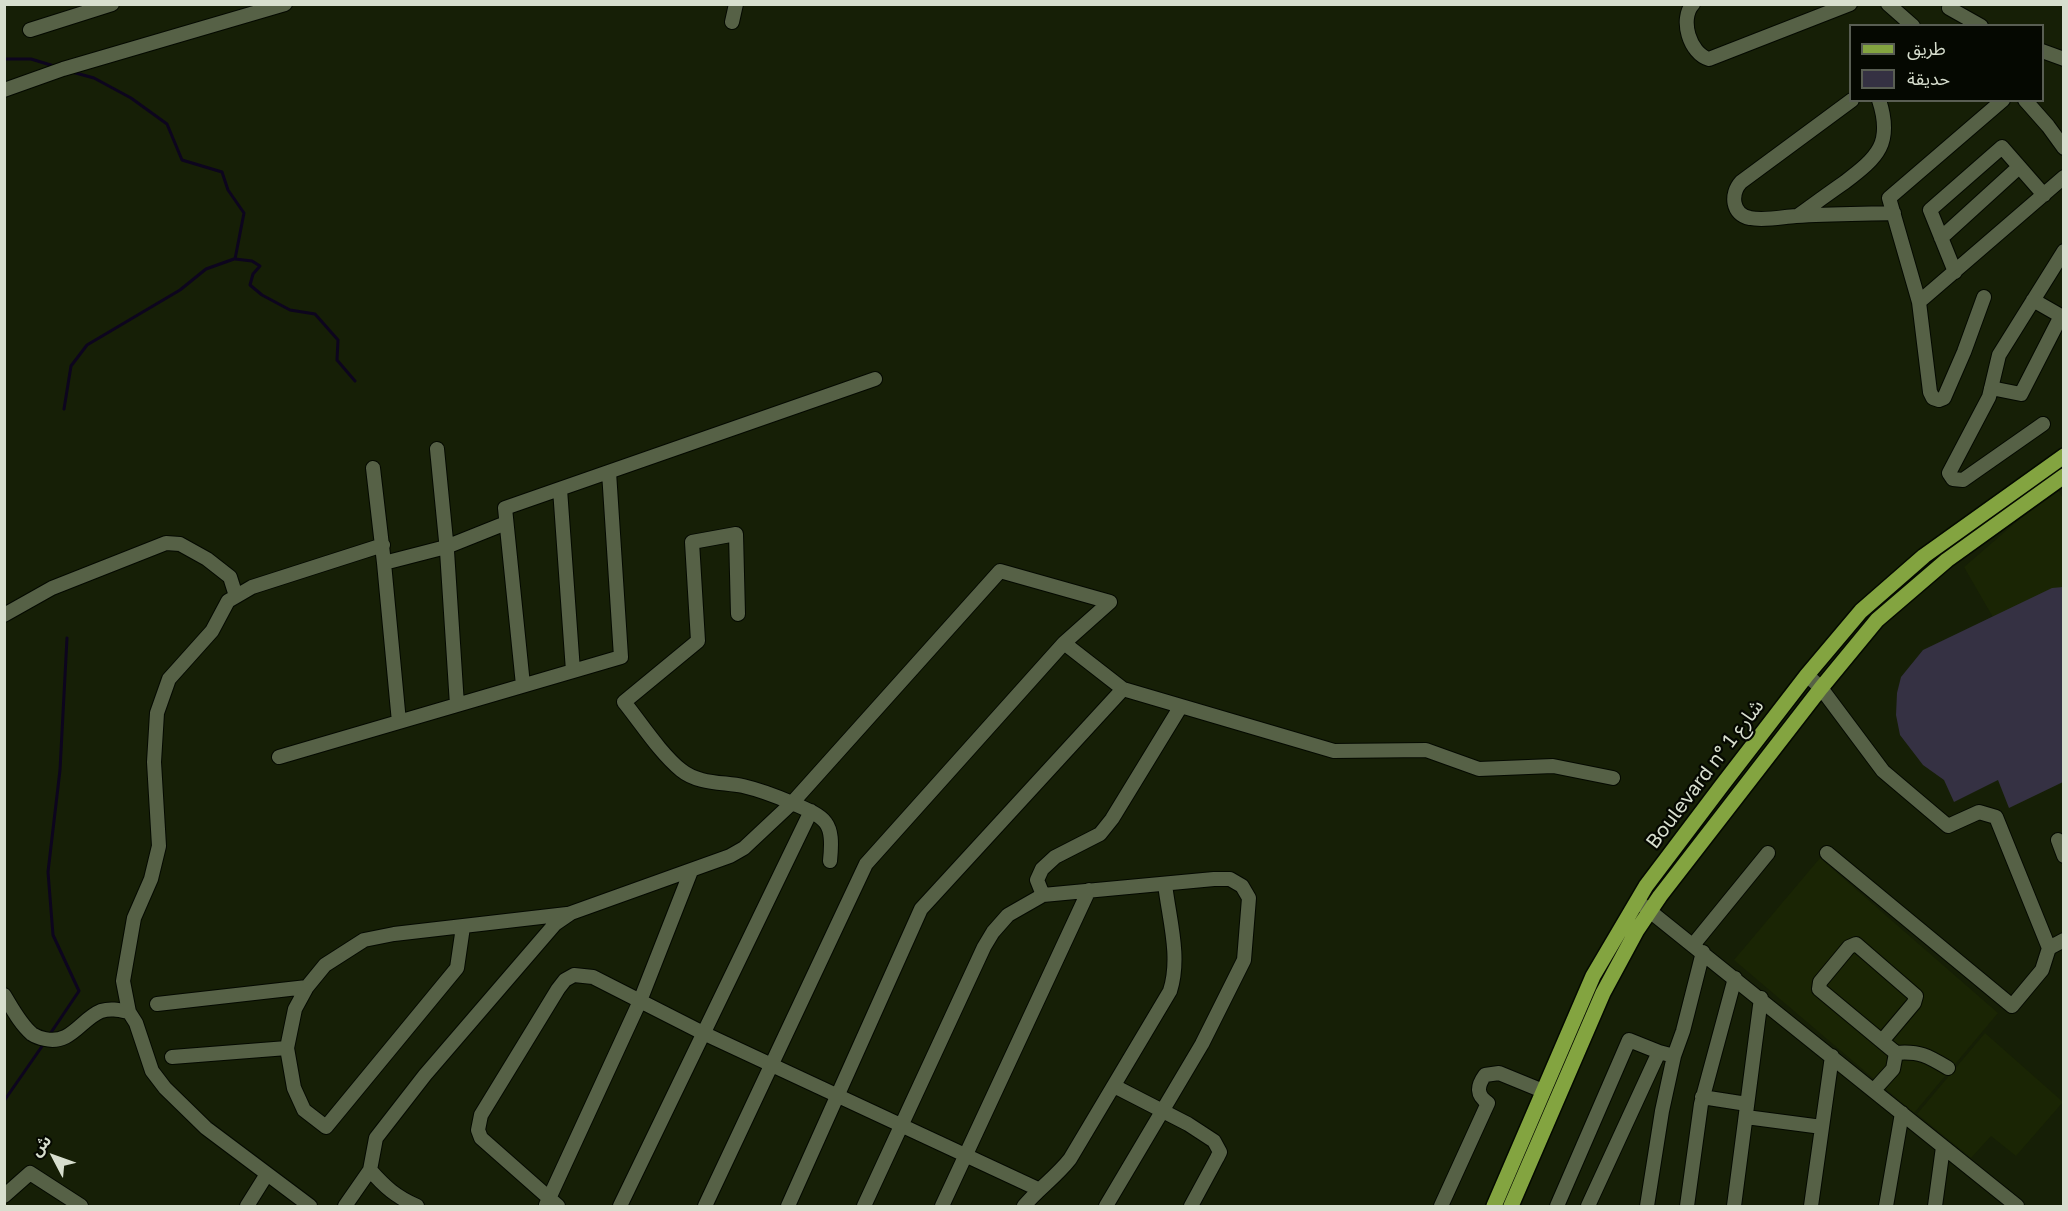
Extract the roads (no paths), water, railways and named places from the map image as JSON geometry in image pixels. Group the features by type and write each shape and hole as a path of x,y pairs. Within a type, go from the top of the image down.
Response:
{"main road":[{"name":"Boulevard n° شارع 1","path":"1494,1206 1593,976 1637,900 1672,852 1807,675 1861,611 1889,584 1924,556 2064,456"},
{"name":"Boulevard n° شارع 1","path":"1511,1206 1603,993 1637,930 1650,911 1821,688 1877,620 1947,560 2064,476"}],"street":[{"path":"30,30 112,4"},
{"path":"4,90 63,69 285,4"},
{"path":"732,22 736,4"},
{"path":"1693,4 1686,16 1686,25 1696,51 1709,58 1850,4"},
{"path":"1888,4 1911,24"},
{"path":"1948,7 1961,24"},
{"path":"1948,7 1978,24"},
{"path":"2044,51 2064,59"},
{"path":"1849,102 1741,182 1734,197 1736,208 1743,216 1749,218 1894,213"},
{"path":"1799,215 1863,169 1875,157 1885,133 1884,116 1880,102"},
{"path":"1984,297 1944,398 1933,399 1930,392 1918,302 1889,198 2000,102"},
{"path":"2027,102 2064,148"},
{"path":"1955,272 1930,210 2002,147 2044,195"},
{"path":"1941,238 2019,167"},
{"path":"1918,302 2064,177"},
{"path":"2043,423 1963,480 1953,479 1949,473 1989,397 1999,355 2064,251"},
{"path":"1991,388 2021,394 2062,317 2033,300"},
{"path":"523,685 505,508 875,379"},
{"path":"437,448 457,705"},
{"path":"373,468 399,722"},
{"path":"279,757 621,657 609,472"},
{"path":"560,489 573,671"},
{"path":"384,562 446,547 507,523"},
{"path":"738,614 736,534 692,542 698,641 624,702 682,771 707,781 744,786 772,794 822,817 829,827 832,844 830,861"},
{"path":"4,615 52,588 166,543 180,544 207,559 230,577 236,596"},
{"path":"310,1206 206,1128 165,1088 152,1071 136,1023 129,1012 123,981 134,918 151,879 159,846 154,762 157,713 169,679 212,631 228,601 252,587 382,545"},
{"path":"463,927 457,968 326,1127 304,1110 294,1088 287,1047 295,1009 307,987 325,965 364,940 394,934 571,913 690,872 744,848 792,804 1000,572 1110,602 1064,643 866,864 773,1066 705,1206"},
{"path":"1064,643 1123,689 1334,751 1426,750 1479,769 1553,766 1613,778"},
{"path":"1807,675 1821,688 1883,771 1948,826 1980,812 1996,817 2049,948 2042,970 2012,1006 1827,853"},
{"path":"788,1206 921,909 1123,689"},
{"path":"1043,895 1037,880 1042,869 1072,846 1100,834 1112,819 1181,706"},
{"path":"620,1206 811,811"},
{"path":"2058,840 2064,856"},
{"path":"1647,1206 1662,1111 1674,1056 1683,1031 1698,948 1768,854"},
{"path":"690,872 640,1001 550,1204 481,1138 478,1130 481,1115 566,980 574,975 593,976 640,1001 703,1033 1038,1189"},
{"path":"864,1206 984,947 1008,915 1043,895 1230,879 1242,886 1249,898 1244,960 1202,1044 1106,1206"},
{"path":"1024,1206 1038,1189 1059,1173 1070,1159 1164,1002 1174,978 1176,963 1165,884"},
{"path":"942,1206 1089,890"},
{"path":"1637,900 2017,1206"},
{"path":"345,1206 370,1170 376,1138 425,1075 555,924 571,913"},
{"path":"2049,948 2064,940"},
{"path":"1882,1041 1914,1003 1916,996 1856,944 1848,947 1820,982 1819,989 1896,1053 1911,1052 1927,1055 1948,1068"},
{"path":"1687,1206 1702,1097 1735,978"},
{"path":"157,1004 307,987"},
{"path":"4,995 33,1035 46,1039 57,1040 76,1031 100,1011 115,1009 129,1012"},
{"path":"1734,1206 1761,998"},
{"path":"1557,1206 1629,1040 1674,1056"},
{"path":"172,1057 287,1047"},
{"path":"1588,1206 1659,1052"},
{"path":"1874,1090 1893,1069 1896,1053"},
{"path":"1811,1206 1832,1056"},
{"path":"1441,1206 1488,1103 1482,1099 1478,1087 1485,1075 1499,1073 1543,1091"},
{"path":"1114,1086 1188,1124 1214,1141 1220,1152 1191,1206"},
{"path":"1702,1097 1822,1127"},
{"path":"1886,1206 1902,1113"},
{"path":"1935,1206 1944,1147"},
{"path":"370,1170 385,1187 399,1198 417,1206"},
{"path":"4,1196 30,1173 81,1206"},
{"path":"247,1206 267,1174"}],"waterway":[{"path":"4,59 31,59 54,66"},
{"path":"72,72 94,78 131,98 167,124 182,160 222,172 228,190 244,213 235,259 252,261 260,266 253,274 250,285 262,295 290,310 315,314 338,340 337,360 355,381"},
{"path":"64,409 71,366 87,345 180,290 206,269 234,259"},
{"path":"50,1034 79,991 53,935 48,872 60,770 67,638"},
{"path":"4,1101 45,1042"}]}
